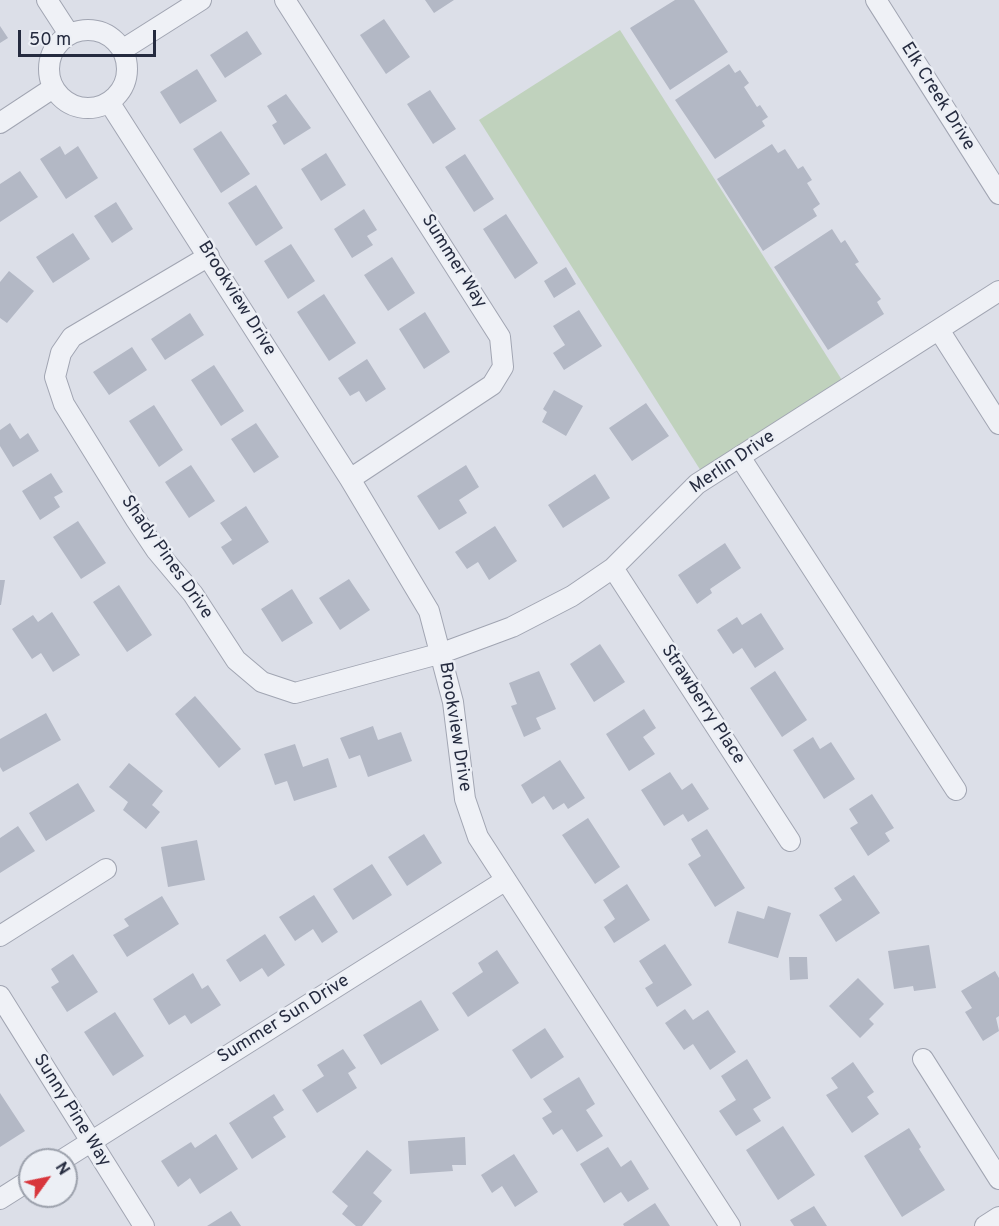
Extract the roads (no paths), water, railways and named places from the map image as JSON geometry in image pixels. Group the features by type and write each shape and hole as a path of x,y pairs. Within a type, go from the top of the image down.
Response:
{"street":[{"path":"47,0 69,34"},
{"path":"122,50 201,0"},
{"name":"Summer Way","path":"285,0 500,337 503,367 492,386 350,479"},
{"name":"Elk Creek Drive","path":"876,0 999,194"},
{"path":"93,30 114,40 122,50 127,73 118,94 109,102 97,107 72,105 53,88 49,76 50,58 59,42 69,34 93,30"},
{"path":"0,123 53,88"},
{"name":"Brookview Drive","path":"109,102 350,479 429,611 442,653 453,702 465,799 478,837 730,1226"},
{"name":"Shady Pines Drive","path":"209,256 72,337 61,354 55,377 64,404 156,550 193,594 236,660 262,682 295,693 442,653"},
{"name":"Merlin Drive","path":"442,653 512,627 572,596 614,568 696,484 999,291"},
{"path":"939,330 999,424"},
{"path":"741,457 956,790"},
{"name":"Strawberry Place","path":"614,568 790,841"},
{"path":"0,936 106,869"},
{"name":"Summer Sun Drive","path":"78,1150 506,879"},
{"name":"Sunny Pine Way","path":"0,996 144,1226"},
{"path":"923,1059 999,1179"},
{"path":"0,1199 18,1188"},
{"path":"985,1226 999,1217"}]}
